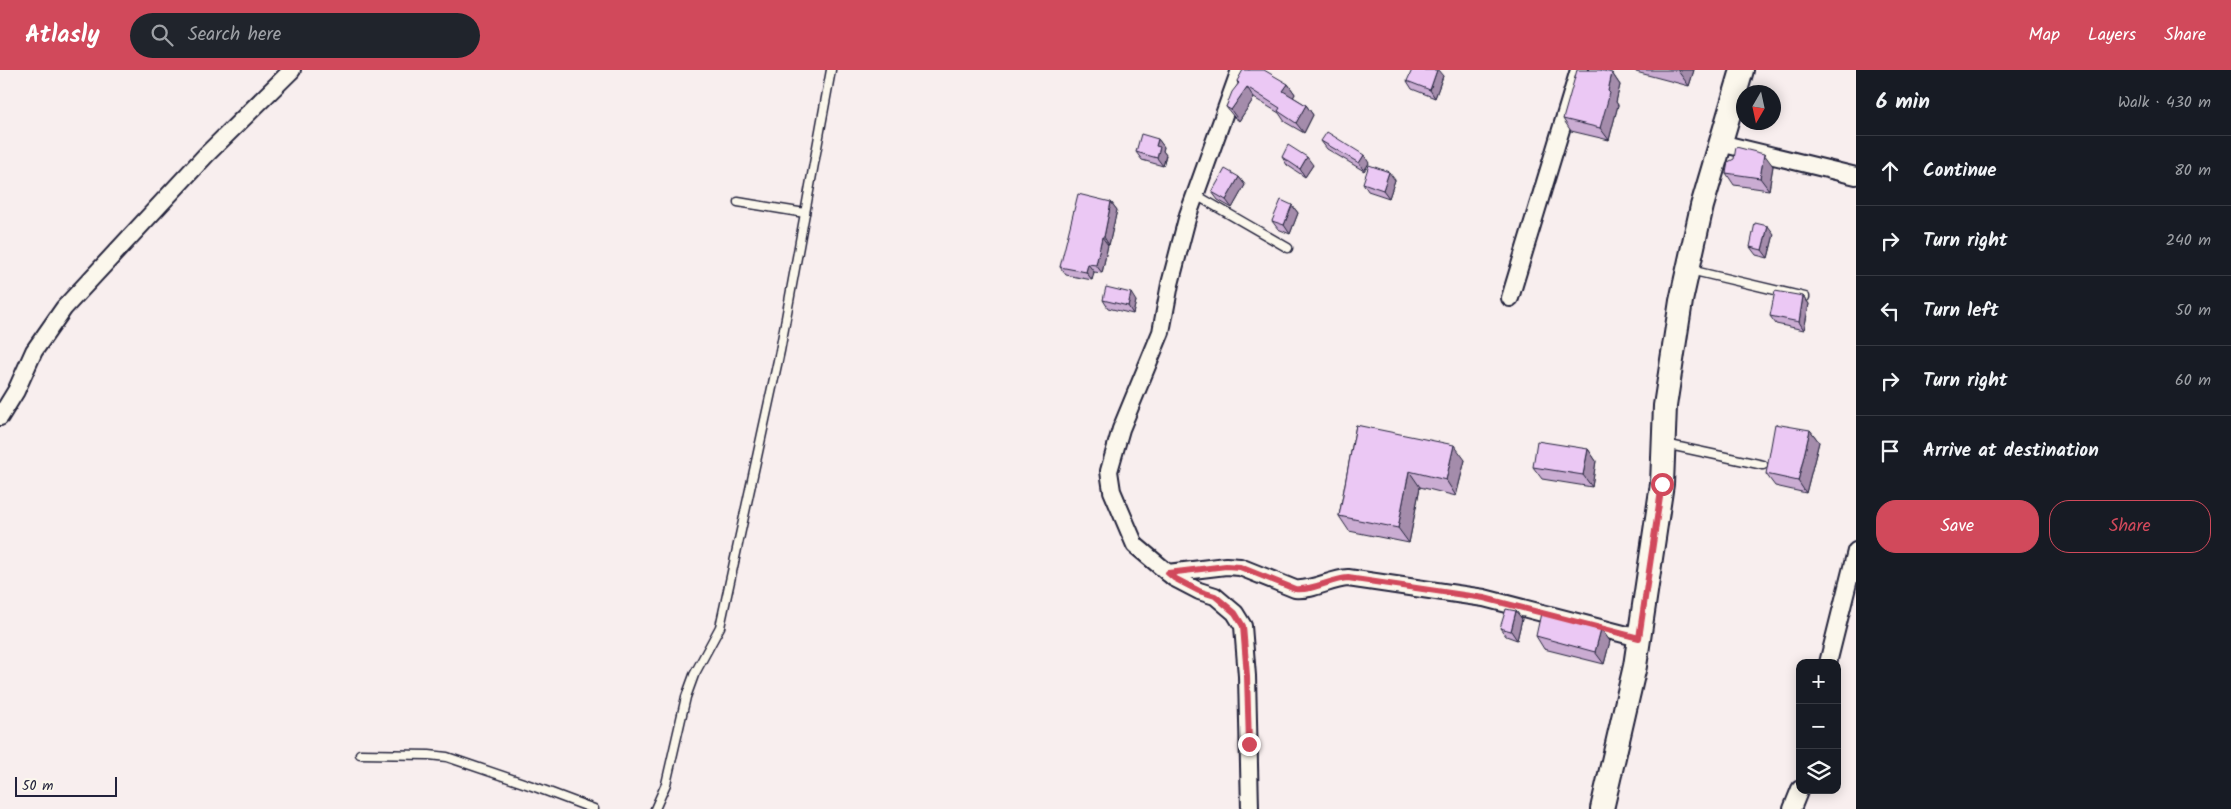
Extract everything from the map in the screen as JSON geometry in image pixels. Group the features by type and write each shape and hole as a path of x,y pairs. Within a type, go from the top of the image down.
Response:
{"street":[{"path":"0,417 16,391 34,351 64,308 206,155 292,70"},
{"path":"1240,70 1196,195 1170,284 1161,332 1121,429 1109,471 1112,491 1134,545 1174,578 1199,591 1215,596 1235,613 1243,626 1247,676 1250,809"},
{"path":"1510,298 1579,70"},
{"path":"1602,809 1629,694 1639,638 1662,484 1665,406 1680,301 1702,206 1742,70"},
{"path":"1720,143 1856,176"},
{"path":"1829,659 1856,551"},
{"path":"1168,573 1226,566 1240,567 1295,589 1304,590 1339,578 1406,585 1484,598 1639,638"},
{"path":"1792,809 1798,794"}],"lane":[{"path":"655,809 666,784 686,697 694,675 720,627 780,351 831,70"},
{"path":"1196,195 1288,248"},
{"path":"738,202 805,213"},
{"path":"1688,269 1805,296"},
{"path":"1663,444 1763,465"},
{"path":"360,754 429,754 447,757 594,809"}],"building":[{"path":"1243,70 1264,70 1288,84 1283,91 1306,105 1296,123 1278,111 1280,108 1247,87 1231,110 1226,107 1232,92 1239,83 1237,81"},
{"path":"1412,70 1437,70 1430,90 1407,81"},
{"path":"1577,70 1600,70 1612,73 1608,91 1610,93 1600,128 1563,119"},
{"path":"1327,132 1364,155 1359,163 1321,141"},
{"path":"1141,134 1158,139 1156,146 1160,147 1157,158 1136,152"},
{"path":"1288,145 1307,157 1300,169 1282,157"},
{"path":"1736,147 1764,154 1760,178 1726,173 1728,162 1734,159"},
{"path":"1369,165 1389,172 1383,190 1363,183"},
{"path":"1225,169 1239,177 1226,200 1212,192"},
{"path":"1078,194 1111,202 1096,265 1088,264 1086,272 1060,267"},
{"path":"1281,200 1292,205 1284,225 1272,221"},
{"path":"1755,223 1768,226 1762,250 1750,247"},
{"path":"1106,287 1131,293 1128,306 1103,300"},
{"path":"1775,291 1803,296 1799,322 1770,316"},
{"path":"1775,424 1810,430 1798,481 1766,474"},
{"path":"1356,425 1454,445 1446,480 1409,471 1398,528 1339,516"},
{"path":"1537,441 1588,449 1583,475 1533,467"},
{"path":"1506,609 1516,611 1511,631 1500,628"},
{"path":"1541,613 1601,629 1595,652 1536,636"}],"route":[{"path":"1249,744 1243,626 1235,613 1215,596 1199,591 1168,573 1226,566 1240,567 1295,589 1304,590 1339,578 1406,585 1484,598 1639,638 1662,484"}]}
